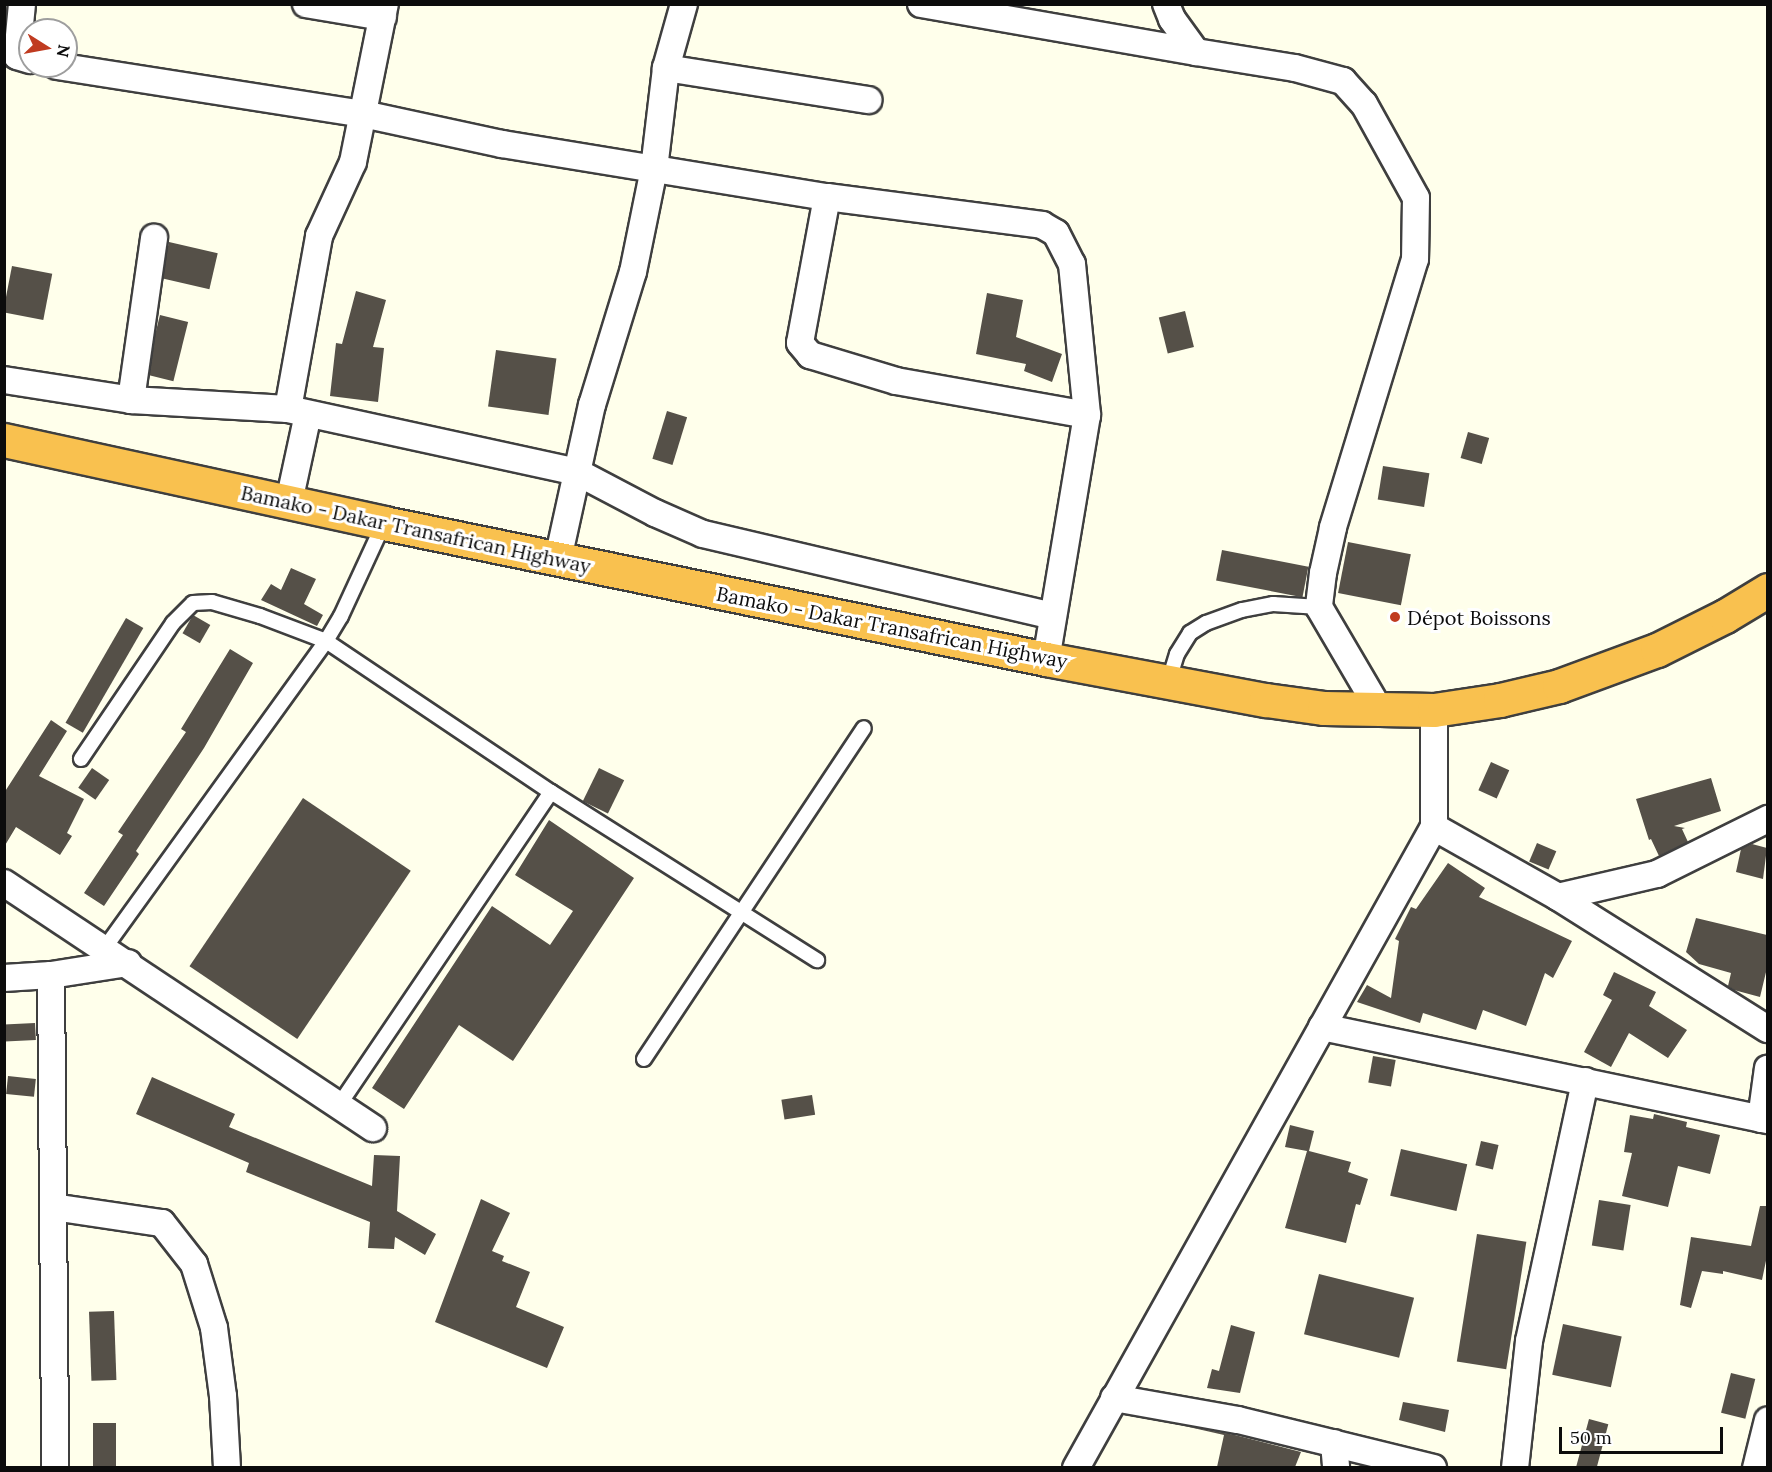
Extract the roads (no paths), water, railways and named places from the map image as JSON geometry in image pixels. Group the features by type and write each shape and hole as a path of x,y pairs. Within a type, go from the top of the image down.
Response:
{"highway":[{"name":"Bamako - Dakar Transafrican Highway","path":"4,440 558,560 1046,659 1266,700 1324,708 1380,711 1434,710 1500,700 1600,673 1657,650 1725,616 1767,590"}],"street":[{"path":"289,502 319,236 353,162 384,10 306,4"},
{"path":"558,560 592,405 633,272 654,169 666,68 684,4"},
{"path":"921,4 1294,68 1343,81 1364,104 1416,198 1415,259 1333,528 1323,573 1319,607 1380,711"},
{"path":"1166,4 1172,20 1196,52"},
{"path":"666,68 868,100"},
{"path":"78,69 363,114 502,144 827,197 1042,225 1056,233 1072,264 1087,415 1046,659"},
{"path":"827,197 800,343 810,355 896,381 1087,415"},
{"path":"131,400 154,238"},
{"path":"4,380 131,400 298,412 577,472 655,513 703,534 1053,616"},
{"path":"1076,1467 1434,827 1434,710"},
{"path":"1558,897 1657,874 1767,819"},
{"path":"1434,827 1558,897 1767,1029"},
{"path":"4,883 128,963 373,1128"},
{"path":"4,978 51,975 128,963"},
{"path":"51,975 55,1467"},
{"path":"1322,1027 1764,1119 1767,1068"},
{"path":"1515,1467 1529,1341 1585,1081"},
{"path":"53,1208 162,1223 194,1264 214,1328 223,1396 227,1467"},
{"path":"1114,1398 1238,1419 1335,1455 1432,1467"},
{"path":"1756,1467 1767,1420"}],"lane":[{"path":"104,949 326,641 341,616 384,524"},
{"path":"81,759 173,623 193,603 212,602 326,641 550,792 817,960"},
{"path":"1168,680 1177,654 1190,633 1206,623 1242,610 1273,604 1319,607"},
{"path":"644,1059 864,728"},
{"path":"339,1106 550,792"}],"place":[{"name":"Dépot Boissons","path":"1395,617"}]}
